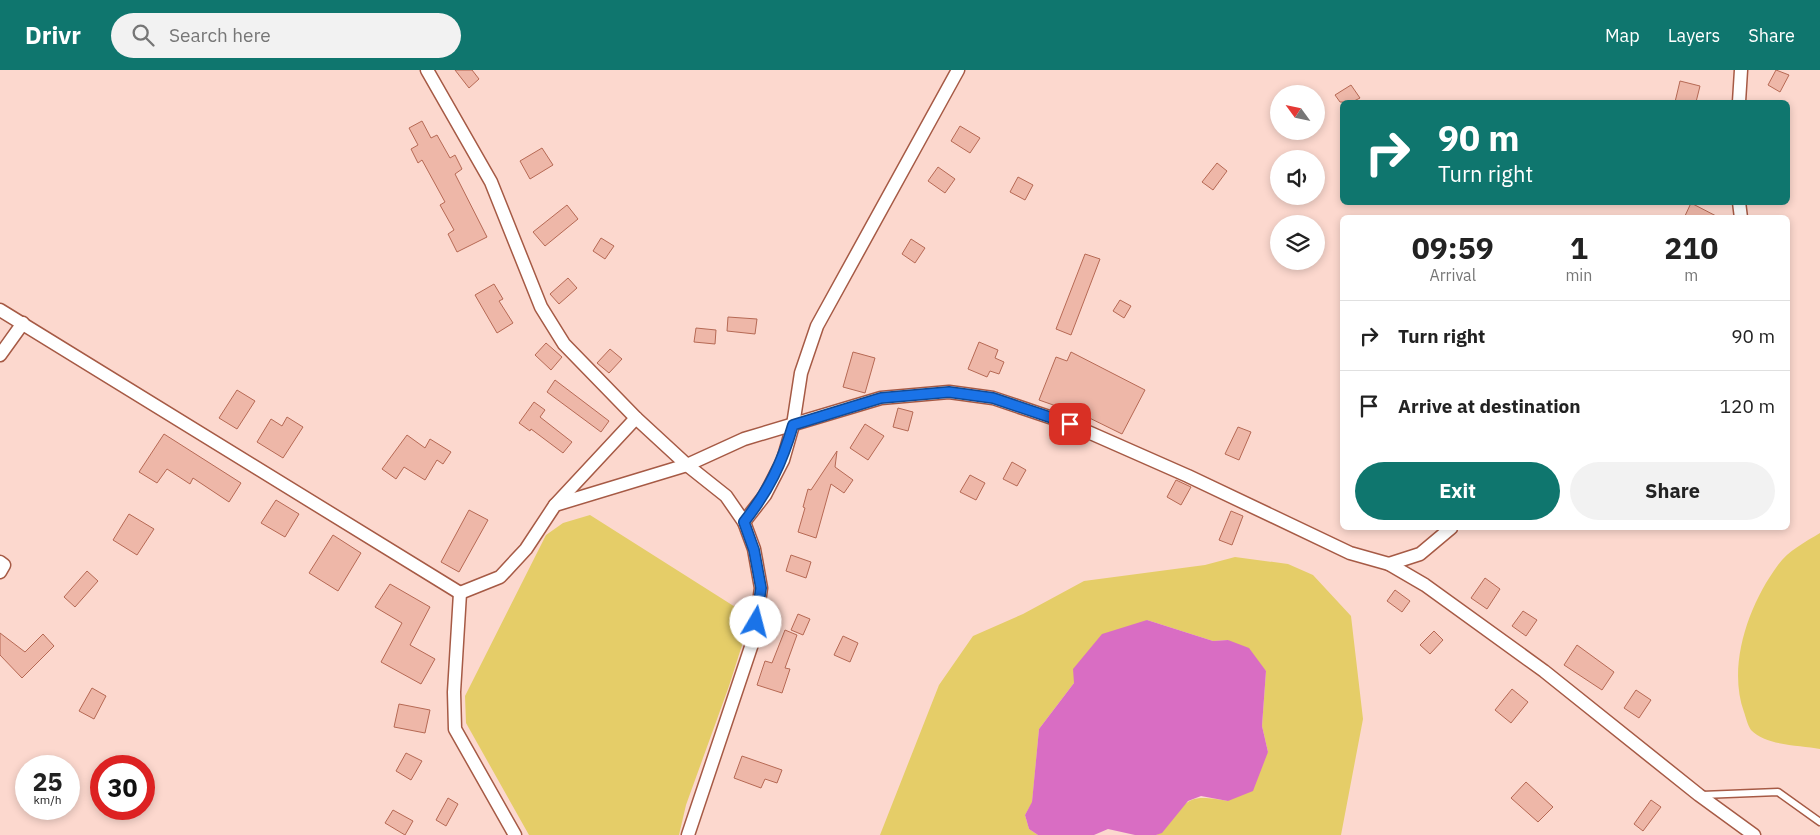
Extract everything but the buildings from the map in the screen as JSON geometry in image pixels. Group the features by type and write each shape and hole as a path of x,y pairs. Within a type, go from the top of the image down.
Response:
{"street":[{"path":"427,70 491,182 541,307 564,344 636,418 687,465 726,496 744,522 754,550 761,588 754,638 688,835"},
{"path":"744,522 764,495 783,460 793,425 801,373 817,326 958,70"},
{"path":"1739,100 1741,70"},
{"path":"0,310 460,593"},
{"path":"0,355 23,323"},
{"path":"555,505 687,465 744,438 881,398 949,392 993,398 1070,424 1188,476 1350,553 1389,564 1425,585 1544,671 1699,795 1754,835"},
{"path":"460,593 500,577 526,549 555,505 636,418"},
{"path":"1389,564 1420,554 1449,530"},
{"path":"0,562 4,565 0,572"},
{"path":"460,593 454,692 456,729 515,835"}],"lane":[{"path":"1699,795 1778,792 1820,822"}],"shaded area":[{"path":"590,515 751,617 729,686 686,805 679,835 529,835 466,723 465,696 546,535 563,523"},
{"path":"1820,533 1820,749 1774,742 1757,735 1751,730 1739,694 1738,675 1744,636 1758,598 1778,565 1787,555"},
{"path":"1235,557 1288,564 1313,575 1351,616 1363,719 1341,835 1156,835 1162,832 1188,802 1203,798 1228,801 1268,752 1262,726 1266,671 1228,640 1213,641 1147,620 1074,683 1039,729 1032,803 1025,815 1029,829 1038,835 880,835 939,685 973,636 1023,614 1084,581 1205,565"},
{"path":"1147,620 1213,641 1228,640 1249,648 1266,671 1262,726 1268,752 1253,791 1228,801 1201,796 1188,801 1162,833 1156,835 1135,835 1108,829 1094,835 1038,835 1029,829 1025,815 1032,802 1039,729 1074,683 1073,669 1102,634"}],"route":[{"path":"756,622 761,588 754,550 744,522 764,495 783,460 793,425 881,398 949,392 993,398 1070,424"}]}
